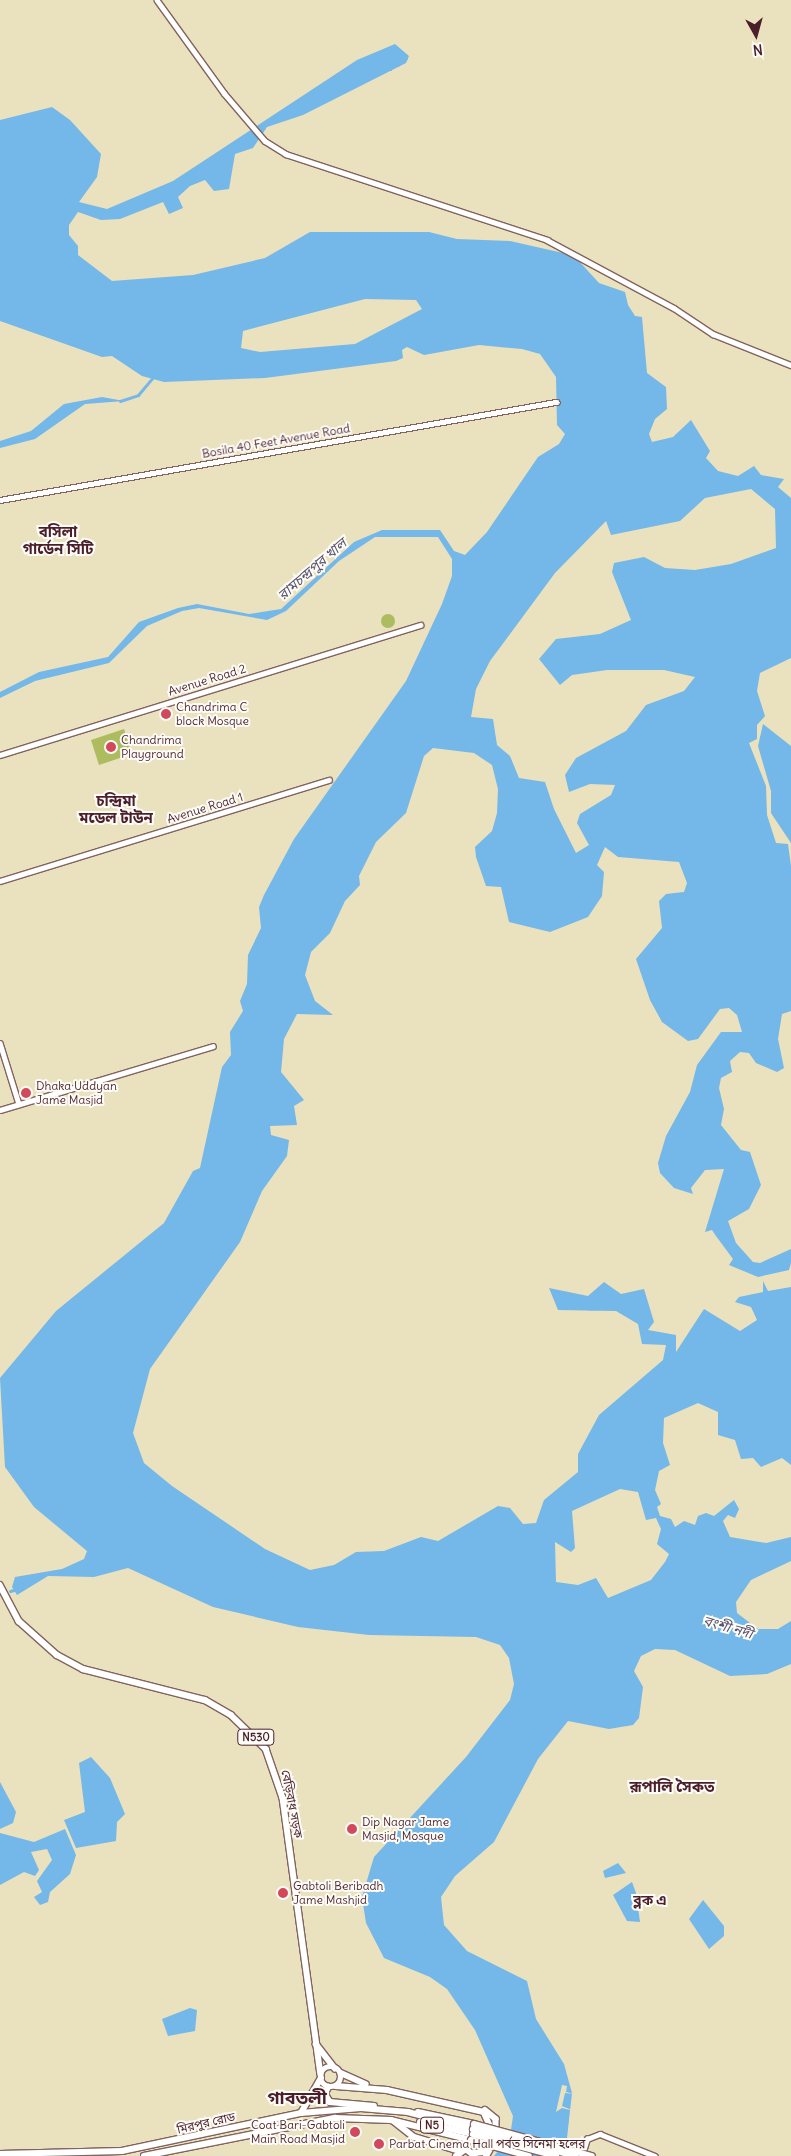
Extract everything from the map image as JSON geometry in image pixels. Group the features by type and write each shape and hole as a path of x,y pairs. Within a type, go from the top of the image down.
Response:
{"highway":[{"name":"বেড়িবাধ সড়ক","path":"0,1585 19,1621 57,1655 83,1669 205,1700 238,1721 266,1749 283,1798 314,2040 321,2076"},
{"name":"বেড়িবাধ সড়ক","path":"314,2040 335,2068 341,2073 365,2084 488,2111 497,2129 486,2156"},
{"path":"301,2113 321,2076 335,2068"},
{"path":"341,2073 325,2094 330,2102 378,2108"},
{"path":"321,2076 332,2087 387,2090 484,2112 493,2132 486,2150 475,2155 457,2154 449,2148 411,2136 391,2120"},
{"name":"মিরপুর রোড","path":"0,2154 122,2151 301,2113 378,2108 408,2112 473,2132"},
{"name":"মিরপুর রোড","path":"144,2156 310,2120 391,2120 473,2132"},
{"name":"N5","path":"391,2120 429,2124 473,2132 575,2156"},
{"path":"425,2139 418,2133 422,2126 429,2124"},
{"path":"473,2132 592,2156"},
{"name":"N5","path":"473,2132 528,2156"},
{"name":"N5","path":"473,2132 556,2156"}],"street":[{"path":"157,0 194,55 252,126 265,141 286,154 547,240 674,308 713,334 791,365"},
{"name":"Bosila 40 Feet Avenue Road","path":"0,500 556,402"},
{"name":"Avenue Road 2","path":"0,755 420,626"},
{"name":"Avenue Road 1","path":"0,881 329,780"},
{"path":"0,1043 19,1104"},
{"path":"0,1110 213,1046"},
{"path":"582,2156 587,2139 596,2134 655,2156"}],"green space":[{"path":"385,614 391,614 395,621 391,628 385,628 381,624 381,618"},
{"name":"Chandrima Playground","path":"124,729 132,754 99,765 91,740"}],"water":[{"name":"বংশী নদী","path":"395,44 409,56 406,63 303,115 267,127 253,148 235,154 229,189 214,191 205,180 190,186 178,197 183,208 169,214 163,202 120,219 101,220 78,212 69,225 69,235 78,246 78,255 112,281 193,275 265,258 310,232 429,232 457,239 510,241 563,253 577,259 599,283 625,292 628,305 635,316 642,317 647,373 666,387 667,409 655,419 649,434 652,442 673,437 691,420 710,451 706,458 718,471 738,476 754,466 761,475 784,479 778,487 791,498 791,658 760,673 757,691 765,716 757,725 757,739 749,743 766,786 767,815 776,843 788,844 791,866 791,1011 782,1014 778,1039 784,1068 777,1072 756,1063 749,1053 740,1052 730,1061 732,1072 721,1078 719,1088 724,1109 721,1125 741,1150 750,1152 761,1185 749,1209 728,1221 736,1243 753,1262 760,1263 791,1249 789,1270 758,1277 729,1265 733,1259 712,1230 705,1232 724,1169 705,1170 691,1188 693,1194 674,1188 660,1173 658,1163 666,1136 690,1092 697,1065 721,1032 742,1032 737,1015 729,1008 720,1009 698,1039 688,1041 662,1022 650,1000 636,959 662,928 659,901 666,894 684,892 687,883 679,862 618,857 605,847 597,865 604,872 602,896 588,917 550,932 509,922 501,887 486,886 476,857 475,847 492,831 497,813 498,789 492,765 474,753 433,748 424,756 406,813 376,842 359,876 360,885 345,901 330,933 311,952 305,975 315,1001 333,1015 297,1014 284,1039 281,1072 304,1100 294,1106 297,1125 270,1126 271,1135 289,1140 287,1156 262,1191 240,1242 150,1369 133,1433 144,1463 172,1486 265,1549 310,1570 334,1565 356,1552 384,1551 421,1537 438,1541 498,1506 510,1508 523,1524 536,1523 544,1500 578,1472 578,1454 599,1415 663,1360 666,1345 642,1344 638,1324 616,1311 558,1310 549,1288 588,1296 604,1282 621,1294 644,1289 654,1322 648,1330 676,1335 676,1352 704,1309 740,1331 757,1320 751,1307 735,1302 739,1297 763,1292 763,1281 768,1291 791,1287 791,1465 782,1458 761,1467 753,1458 741,1459 735,1440 718,1435 718,1412 698,1403 664,1418 663,1443 670,1465 659,1471 655,1490 661,1504 657,1507 660,1516 671,1519 675,1527 684,1521 695,1525 698,1516 706,1513 714,1516 734,1500 739,1509 735,1518 728,1515 723,1521 730,1537 766,1543 791,1537 791,1561 751,1580 736,1602 737,1613 758,1629 778,1629 791,1621 791,1664 767,1674 730,1676 675,1650 655,1649 641,1656 634,1671 643,1687 639,1718 633,1725 609,1729 568,1721 538,1759 494,1842 455,1876 441,1897 444,1925 467,1951 527,1981 536,2019 564,2064 572,2093 565,2156 494,2156 510,2137 513,2116 475,2030 447,1989 430,1977 384,1958 366,1923 362,1897 374,1857 466,1757 510,1700 514,1684 509,1658 500,1645 476,1637 369,1635 298,1627 213,1607 128,1568 94,1577 48,1576 17,1595 12,1587 15,1577 62,1569 84,1559 87,1551 34,1507 5,1467 0,1378 56,1311 164,1223 193,1171 200,1168 222,1067 231,1055 230,1032 243,1011 240,1001 247,984 248,955 261,928 259,907 294,839 406,681 442,604 452,576 452,559 438,537 375,537 339,561 286,611 267,620 199,608 182,611 147,626 109,663 35,681 0,698 0,692 39,672 108,657 139,622 178,608 197,604 249,614 281,609 354,542 382,530 440,530 454,551 465,555 487,532 538,457 559,444 565,434 557,425 556,377 540,354 522,349 479,345 424,355 407,347 402,350 403,358 396,361 265,378 164,382 142,376 112,356 102,357 0,321 0,120 52,107 70,120 101,154 97,177 79,202 107,209 173,181 357,60","holes":["365,299 416,300 422,309 355,344 260,352 241,348 243,331","751,489 775,509 776,548 731,564 695,570 665,568 644,557 614,563 612,572 631,620 600,634 556,639 539,659 560,685 572,675 607,670 664,670 695,677 684,691 646,705 626,731 576,758 565,775 569,792 590,784 615,785 611,795 580,814 577,823 589,845 576,853 554,809 545,782 519,778 510,756 497,745 493,719 471,717 476,689 490,661 555,573 606,521 611,535 680,521 705,498","620,1489 638,1492 646,1520 656,1518 661,1529 657,1544 669,1554 651,1580 608,1598 596,1578 578,1585 556,1582 555,1542 571,1552 575,1548 572,1511"]},
{"path":"102,397 124,401 85,404 35,439 0,448 0,441 31,431 64,404"},
{"path":"763,724 791,746 791,843 771,813 771,791 758,746"},
{"path":"91,1757 110,1778 125,1814 117,1822 116,1841 76,1848 64,1820 85,1812 79,1763"},
{"path":"0,1782 16,1812 13,1823 0,1829"},
{"path":"65,1829 76,1855 70,1874 50,1892 48,1902 40,1905 34,1897 42,1892 37,1881 52,1860 47,1849 31,1852 39,1870 35,1876 24,1872 0,1885 0,1833 34,1842"},
{"path":"618,1863 626,1873 605,1878 603,1871"},
{"path":"632,1882 636,1893 640,1922 627,1921 613,1895"},
{"path":"703,1900 724,1926 724,1936 709,1949 689,1919"},
{"path":"190,2008 197,2010 195,2031 168,2036 162,2019"}],"pier":[{"path":"562,2085 567,2086 566,2092 575,2094 565,2093 562,2106 574,2111 562,2108 556,2112"}],"waterway":[{"path":"120,401 138,395 154,376"},
{"path":"10,1591 14,1590"}],"place":[{"name":"Chandrima C block Mosque","path":"166,714"},
{"name":"Chandrima Playground","path":"111,747"},
{"name":"Dhaka Uddyan Jame Masjid","path":"26,1093"},
{"name":"Dip Nagar Jame Masjid, Mosque","path":"352,1829"},
{"name":"Gabtoli Beribadh Jame Mashjid","path":"283,1893"},
{"name":"Coat Bari-Gabtoli Main Road Masjid","path":"355,2132"},
{"name":"Parbat Cinema Hall পর্বত সিনেমা হলের","path":"379,2144"}],"district":[{"name":"বসিলা গার্ডেন সিটি","path":"58,540"},
{"name":"চন্দ্রিমা মডেল টাউন","path":"116,808"},
{"name":"রূপালি সৈকত","path":"672,1787"},
{"name":"ব্লক এ","path":"650,1900"},
{"name":"গাবতলী","path":"297,2098"}],"water label":[{"name":"রামচন্দ্রপুর খাল","path":"312,569"}]}
